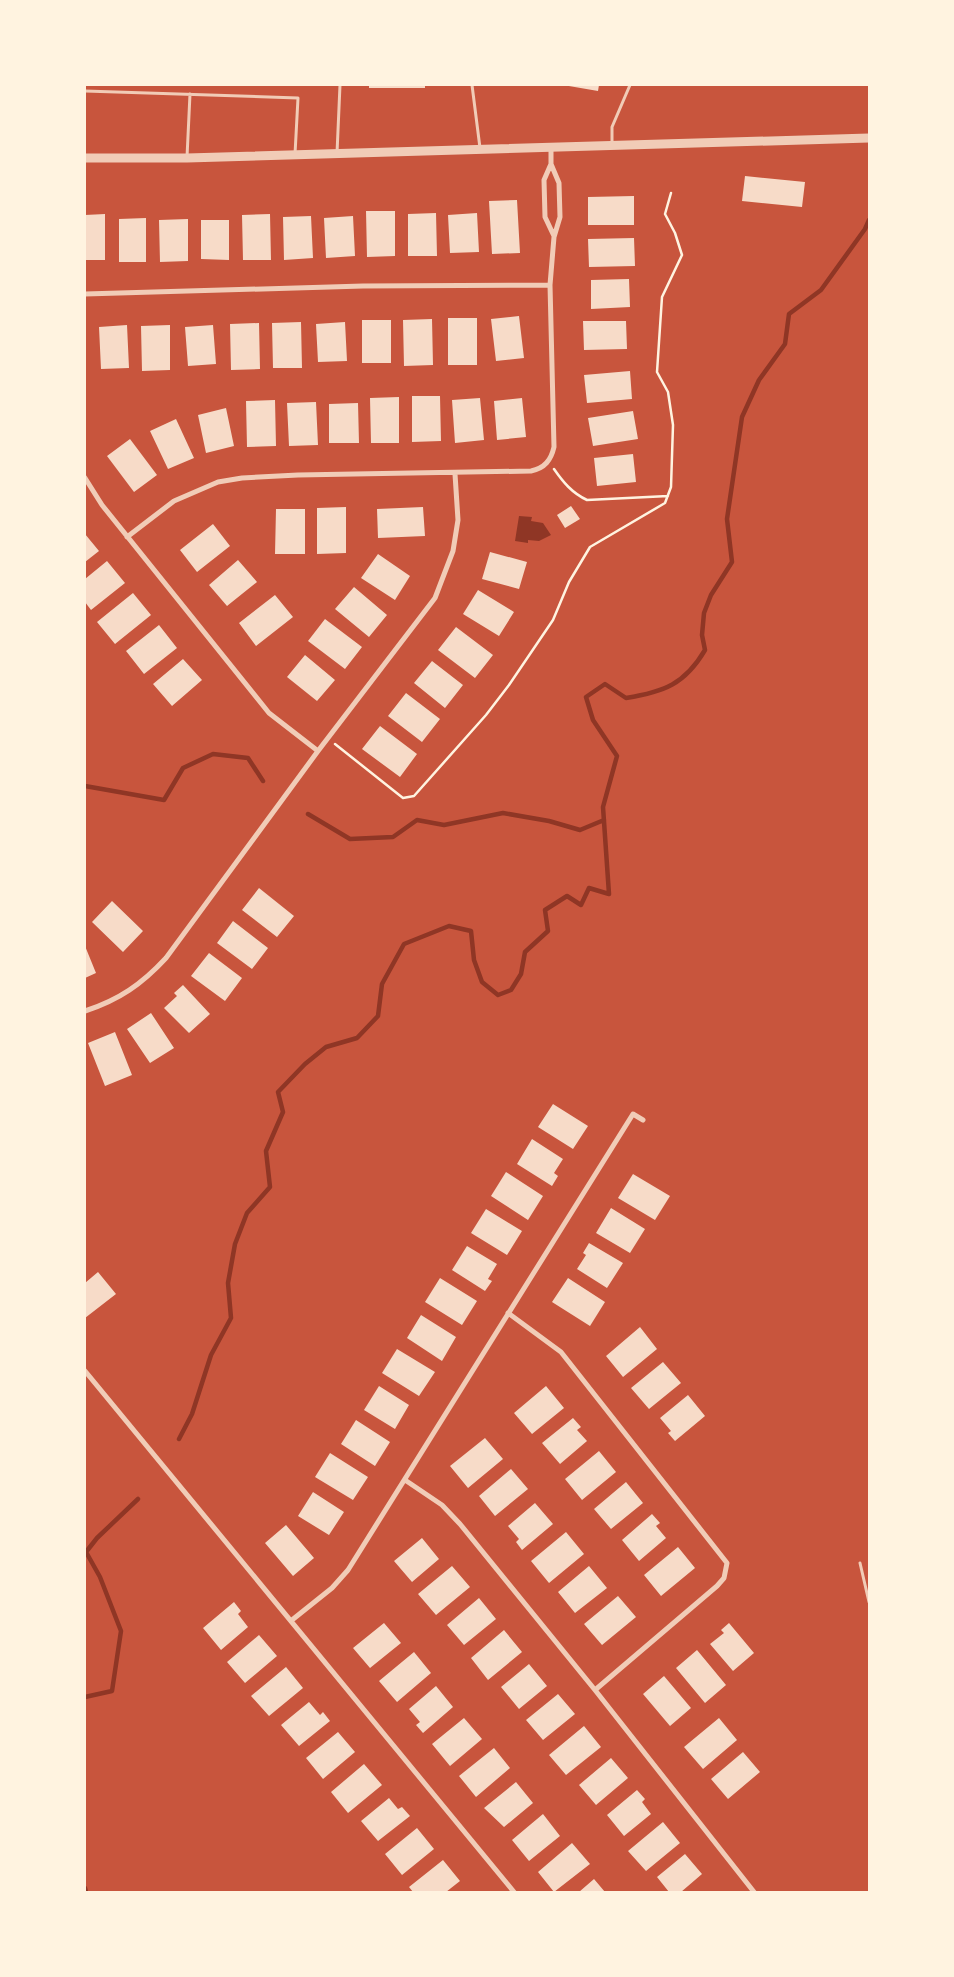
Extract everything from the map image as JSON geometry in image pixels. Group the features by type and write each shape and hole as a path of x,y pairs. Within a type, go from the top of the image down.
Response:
{"street":[{"path":"85,158 187,158 612,144 869,138"},
{"path":"551,146 551,164 544,180 545,217 554,237"},
{"path":"127,537 174,501 218,482 242,478 298,475 455,474 531,471 544,467 549,461 554,447 555,433 550,285 554,237 560,217 560,183 551,164"},
{"path":"85,294 363,286 550,285"},
{"path":"85,1011 125,995 146,979 166,958 318,751 435,598 454,551 458,520 455,474"},
{"path":"85,478 102,506 269,712 318,751"},
{"path":"292,1620 332,1588 348,1570 633,1114 643,1120"},
{"path":"508,1312 561,1352 727,1563 724,1578 717,1586 595,1690"},
{"path":"85,1371 292,1620 514,1892"},
{"path":"405,1480 442,1505 460,1524 595,1690 754,1892"}],"lane":[{"path":"337,153 340,85"},
{"path":"472,85 480,148"},
{"path":"612,144 612,126 630,85"},
{"path":"85,91 298,98 295,155"},
{"path":"187,158 190,94"},
{"path":"860,1563 869,1602"}],"path":[{"path":"328,738 403,798 411,798 486,715 509,685 552,620 570,582 590,547 665,503 672,487 673,425 668,392 657,372 660,322 662,297 682,255 675,233 665,214 670,193"},
{"path":"549,461 562,481 578,496 587,500 668,496"}],"shaded area":[{"path":"519,516 532,517 531,521 543,523 551,535 539,541 528,540 528,543 515,541"}],"building":[{"path":"369,85 425,85 425,88 369,88"},
{"path":"563,85 599,85 598,91"},
{"path":"745,176 805,182 802,207 742,201"},
{"path":"634,196 634,225 588,225 588,197"},
{"path":"517,200 520,253 492,254 489,201"},
{"path":"366,211 395,211 395,256 367,257"},
{"path":"436,213 437,256 408,256 408,214"},
{"path":"477,213 479,252 450,253 448,215"},
{"path":"105,214 105,260 85,260 85,215"},
{"path":"270,214 271,260 243,260 242,215"},
{"path":"311,216 313,258 284,260 283,217"},
{"path":"353,216 355,256 326,258 324,218"},
{"path":"146,218 146,262 119,262 119,219"},
{"path":"188,219 188,261 160,262 159,220"},
{"path":"201,220 229,220 229,260 201,259"},
{"path":"634,238 635,266 589,267 588,239"},
{"path":"629,279 630,307 591,309 591,280"},
{"path":"519,316 524,358 496,361 491,319"},
{"path":"448,318 477,318 477,365 448,365"},
{"path":"432,319 433,365 404,366 403,320"},
{"path":"362,320 391,320 391,363 362,363"},
{"path":"583,321 626,321 627,349 584,350"},
{"path":"301,322 302,368 273,368 272,323"},
{"path":"345,322 347,361 318,362 316,324"},
{"path":"259,323 260,369 231,370 230,324"},
{"path":"127,325 129,368 101,369 99,327"},
{"path":"170,325 170,370 142,371 141,326"},
{"path":"213,325 216,364 188,366 185,327"},
{"path":"630,371 632,399 587,403 584,375"},
{"path":"412,396 440,396 441,441 412,442"},
{"path":"399,397 399,443 371,443 370,398"},
{"path":"480,398 484,440 455,443 452,400"},
{"path":"522,398 526,437 497,440 494,401"},
{"path":"275,400 276,446 247,447 246,401"},
{"path":"316,402 318,445 289,446 287,403"},
{"path":"358,403 359,443 329,443 329,404"},
{"path":"226,408 234,446 206,453 198,415"},
{"path":"633,411 638,439 593,446 588,418"},
{"path":"176,419 194,458 168,469 150,431"},
{"path":"130,439 157,475 134,492 107,456"},
{"path":"633,454 636,482 597,486 594,458"},
{"path":"571,506 580,519 565,528 557,515"},
{"path":"346,507 346,553 317,554 317,508"},
{"path":"423,507 425,536 378,538 377,509"},
{"path":"276,509 305,509 305,554 275,554"},
{"path":"213,524 230,546 197,572 180,550"},
{"path":"85,534 99,551 85,562"},
{"path":"490,552 527,562 519,589 482,579"},
{"path":"378,554 410,576 395,600 361,578"},
{"path":"238,560 257,582 227,606 209,585"},
{"path":"107,561 125,583 91,610 85,602 85,579"},
{"path":"354,587 387,615 369,637 335,609"},
{"path":"478,590 514,612 499,636 463,614"},
{"path":"133,593 151,615 115,644 97,622"},
{"path":"275,595 293,617 256,646 239,623"},
{"path":"325,619 362,647 345,669 308,641"},
{"path":"159,625 177,648 144,674 126,651"},
{"path":"456,627 493,655 475,678 438,650"},
{"path":"305,655 335,680 317,701 287,677"},
{"path":"183,659 202,680 172,706 153,684"},
{"path":"432,661 463,685 445,708 414,683"},
{"path":"406,693 440,719 422,742 388,716"},
{"path":"380,726 417,754 400,777 362,749"},
{"path":"259,888 294,916 277,937 242,910"},
{"path":"112,901 143,931 123,952 92,922"},
{"path":"233,921 268,948 252,969 217,943"},
{"path":"85,946 96,973 85,978"},
{"path":"209,953 242,978 225,1001 191,976"},
{"path":"183,985 210,1014 189,1033 164,1008 177,996 174,993"},
{"path":"151,1013 174,1048 150,1063 127,1029"},
{"path":"115,1032 132,1075 105,1086 88,1043"},
{"path":"553,1104 588,1126 573,1149 538,1127"},
{"path":"532,1139 563,1159 554,1173 558,1176 552,1186 517,1164"},
{"path":"506,1172 543,1196 528,1220 491,1196"},
{"path":"633,1174 670,1196 655,1220 618,1198"},
{"path":"611,1208 645,1229 630,1253 596,1233"},
{"path":"486,1209 522,1231 507,1255 471,1233"},
{"path":"589,1243 623,1263 607,1288 577,1269 586,1255 583,1253"},
{"path":"467,1246 497,1264 488,1279 492,1281 485,1291 452,1270"},
{"path":"98,1272 116,1294 85,1318 85,1283"},
{"path":"440,1278 477,1301 462,1325 425,1302"},
{"path":"568,1278 605,1302 590,1326 552,1302"},
{"path":"421,1315 456,1337 442,1361 407,1338"},
{"path":"640,1327 657,1349 623,1377 606,1356"},
{"path":"397,1349 435,1372 419,1396 382,1373"},
{"path":"663,1362 681,1383 649,1409 631,1388"},
{"path":"379,1386 409,1405 395,1429 364,1410"},
{"path":"546,1386 564,1408 532,1434 514,1413"},
{"path":"688,1395 705,1416 675,1441 668,1433 671,1431 660,1418"},
{"path":"573,1418 581,1427 577,1430 587,1441 560,1464 542,1443"},
{"path":"356,1420 390,1442 375,1466 341,1444"},
{"path":"485,1438 503,1459 468,1488 450,1466"},
{"path":"599,1451 616,1472 582,1500 565,1479"},
{"path":"330,1453 368,1477 353,1500 315,1477"},
{"path":"511,1469 528,1489 495,1516 479,1496"},
{"path":"626,1482 643,1503 611,1529 594,1509"},
{"path":"313,1492 344,1512 329,1535 298,1516"},
{"path":"535,1503 553,1524 522,1550 516,1542 519,1539 508,1526"},
{"path":"652,1514 660,1523 656,1526 666,1538 639,1561 622,1540"},
{"path":"286,1525 314,1558 293,1576 265,1543"},
{"path":"566,1532 584,1554 549,1583 531,1561"},
{"path":"422,1538 439,1559 412,1582 394,1561"},
{"path":"678,1547 695,1568 661,1596 644,1575"},
{"path":"452,1566 470,1587 436,1615 418,1594"},
{"path":"589,1566 607,1588 575,1613 558,1592"},
{"path":"618,1596 636,1617 602,1645 584,1624"},
{"path":"479,1598 496,1619 464,1645 447,1625"},
{"path":"234,1602 241,1611 238,1614 248,1627 221,1650 203,1628"},
{"path":"384,1623 401,1643 370,1668 353,1648"},
{"path":"729,1623 754,1653 733,1671 710,1644 724,1633 721,1630"},
{"path":"504,1630 522,1652 488,1680 471,1658"},
{"path":"259,1635 277,1656 245,1683 227,1662"},
{"path":"697,1650 726,1685 705,1703 676,1668"},
{"path":"414,1652 431,1673 397,1702 379,1681"},
{"path":"529,1664 547,1686 519,1709 501,1687"},
{"path":"286,1667 303,1688 269,1716 251,1696"},
{"path":"664,1676 691,1708 670,1726 643,1694"},
{"path":"436,1686 453,1707 423,1733 416,1725 420,1722 409,1709"},
{"path":"558,1694 575,1714 543,1740 526,1720"},
{"path":"309,1702 320,1715 323,1712 330,1721 299,1746 281,1725"},
{"path":"464,1718 482,1739 450,1766 432,1744"},
{"path":"719,1718 737,1740 703,1769 684,1747"},
{"path":"584,1726 601,1747 566,1775 549,1755"},
{"path":"338,1732 355,1752 323,1779 306,1758"},
{"path":"494,1748 510,1768 476,1797 459,1776"},
{"path":"743,1752 760,1772 728,1799 711,1779"},
{"path":"611,1758 628,1778 596,1805 579,1785"},
{"path":"364,1764 382,1785 348,1813 331,1792"},
{"path":"516,1782 533,1803 504,1827 484,1808"},
{"path":"637,1790 645,1799 642,1802 651,1814 624,1836 607,1815"},
{"path":"389,1798 398,1809 402,1807 410,1816 378,1841 361,1821"},
{"path":"543,1814 560,1836 529,1861 512,1840"},
{"path":"663,1822 680,1843 646,1871 628,1851"},
{"path":"417,1828 434,1849 402,1875 385,1854"},
{"path":"572,1843 590,1864 554,1892 538,1872"},
{"path":"685,1854 702,1874 681,1892 669,1892 657,1877"},
{"path":"443,1860 460,1881 446,1892 413,1892 409,1887"},
{"path":"594,1879 605,1892 579,1892"}],"waterway":[{"path":"179,1439 192,1414 211,1355 231,1318 228,1283 235,1244 247,1213 270,1187 266,1151 283,1112 278,1092 305,1064 326,1047 357,1038 378,1016 382,984 404,944 449,926 471,931 474,960 482,982 498,995 511,990 521,974 525,952 548,931 545,910 567,896 581,905 589,888 609,894 603,807 617,756 593,720 586,697 605,684 626,698 652,693 681,679 690,671 705,650 702,635 704,613 711,595 732,562 727,519 742,417 759,380 785,344 789,314 821,290 865,229 869,220"},
{"path":"85,786 164,800 183,768 213,754 248,758 263,781"},
{"path":"308,814 350,839 393,837 417,820 444,825 503,813 549,821 580,830 604,820"},
{"path":"85,1697 112,1691 121,1631 100,1577 86,1552 97,1538 138,1499"},
{"path":"85,1888 86,1892"}]}
